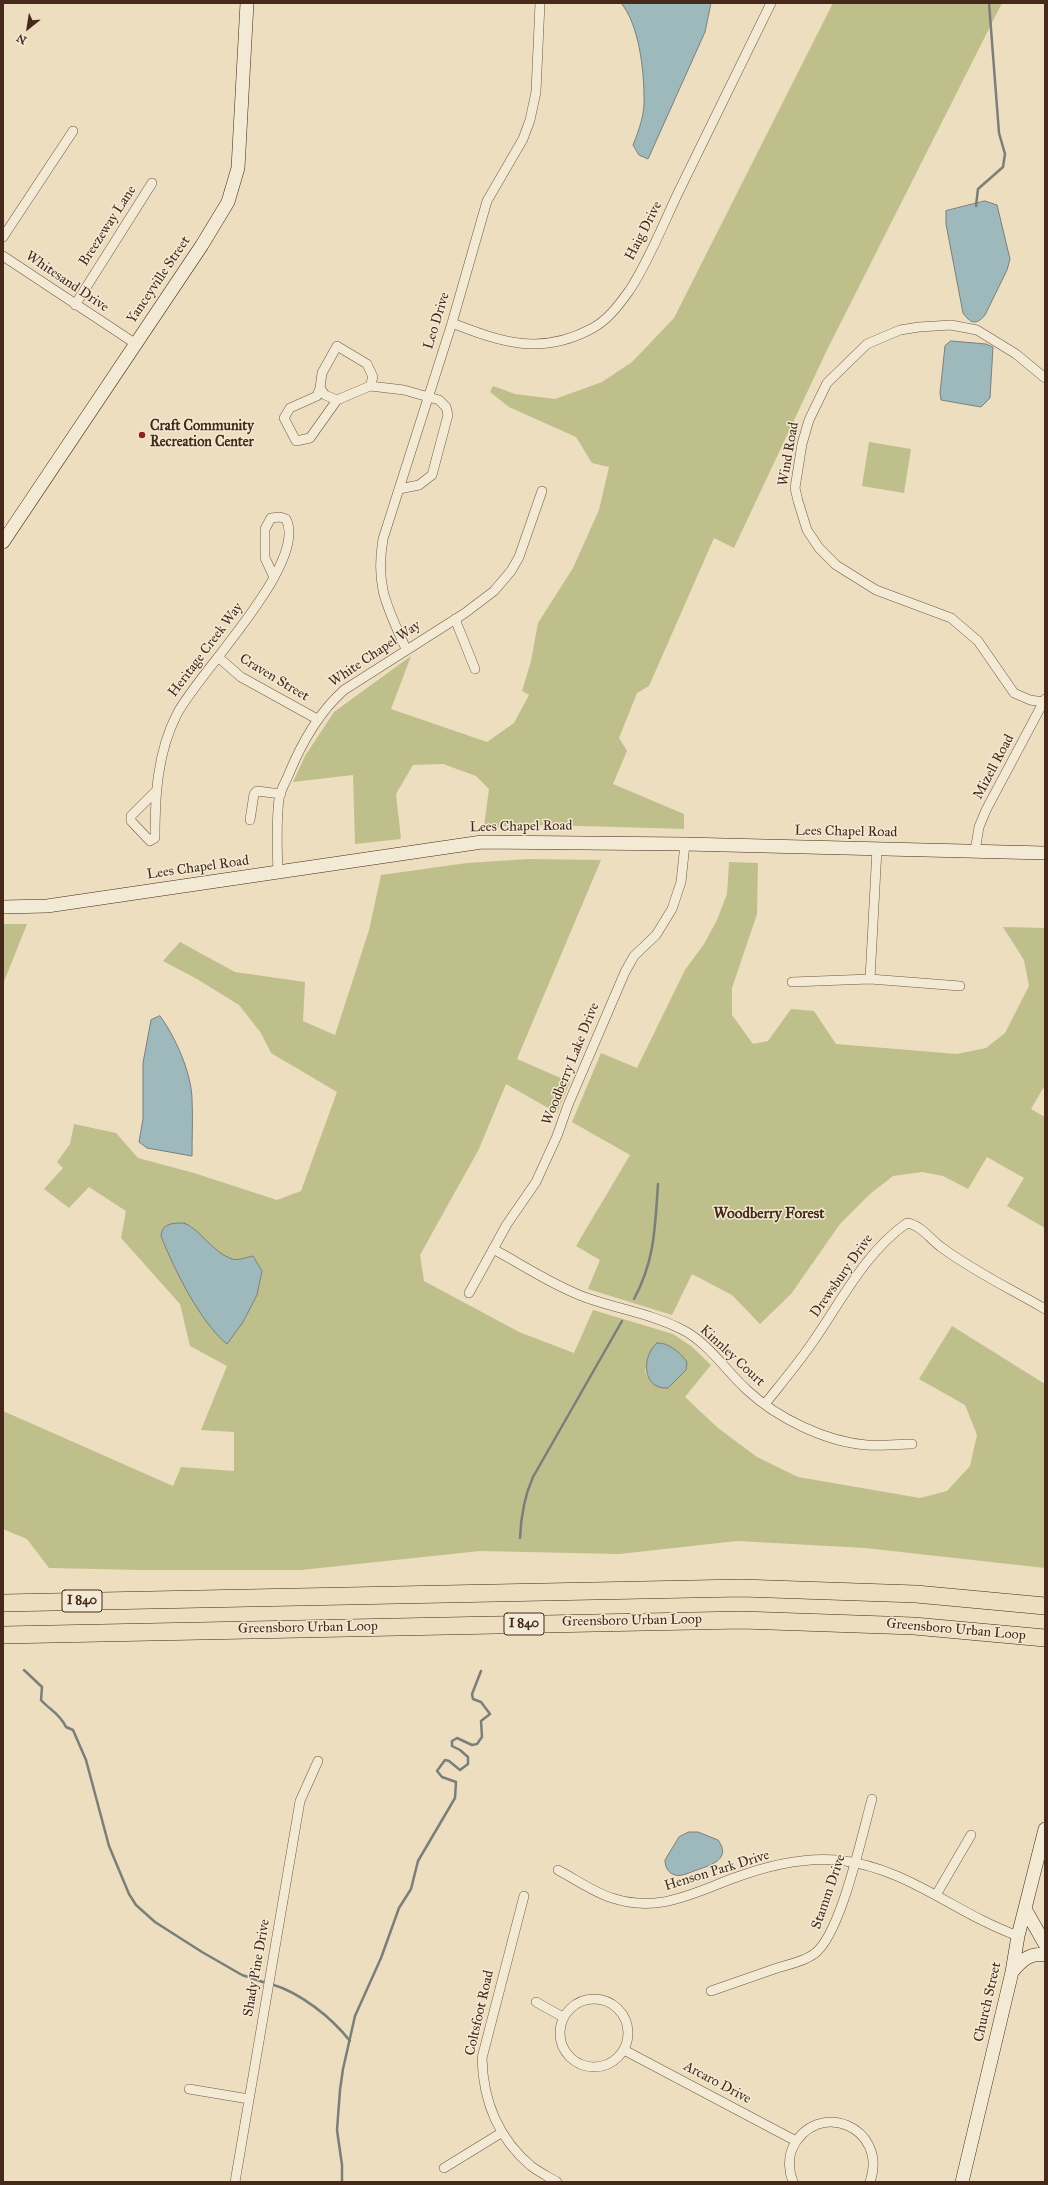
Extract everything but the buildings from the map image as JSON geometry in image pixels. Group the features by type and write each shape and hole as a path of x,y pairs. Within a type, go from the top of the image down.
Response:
{"highway":[{"name":"I 840","path":"3,1603 742,1588 916,1594 1045,1606"},
{"path":"3,1591 161,1600"},
{"name":"Greensboro Urban Loop","path":"3,1635 742,1620 914,1626 1045,1638"}],"main road":[{"name":"Yanceyville Street","path":"3,542 202,246 228,202 238,168 247,3"},
{"name":"Lees Chapel Road","path":"3,907 47,906 482,842 685,844 1045,853"},
{"name":"Church Street","path":"962,2182 1012,1972 1018,1936 1045,1829"},
{"path":"1025,1909 1045,1944"},
{"path":"1018,1936 1033,1942 1045,1950"},
{"path":"1012,1972 1025,1958 1032,1955 1045,1955"}],"street":[{"name":"Leo Drive","path":"406,649 383,598 380,577 383,539 452,323 487,201 523,140 530,120 536,92 540,3"},
{"name":"Haig Drive","path":"452,323 495,340 528,345 561,342 592,329 612,312 629,289 657,237 771,3"},
{"path":"3,237 73,131"},
{"name":"Breezeway Lane","path":"75,305 152,183"},
{"name":"Whitesand Drive","path":"3,256 136,344"},
{"name":"Wind Road","path":"1044,700 1030,700 1014,693 978,641 951,618 876,590 836,565 819,548 807,530 795,488 802,444 812,414 827,383 866,344 900,330 919,327 950,326 977,330 1016,354 1045,378"},
{"path":"370,386 373,377 367,364 337,346 322,372 320,388 317,396 290,408 284,418 296,441 310,438 337,400 370,386 404,390 438,400 446,407 448,415 432,475 419,485 399,489"},
{"path":"320,388 325,395 337,400"},
{"name":"White Chapel Way","path":"278,872 277,832 281,794 295,758 317,719 333,699 344,690 455,619 494,591 511,571 519,557 542,490"},
{"name":"Heritage Creek Way","path":"155,792 131,816 131,821 150,841 155,838 155,792 164,748 176,715 184,701 252,614 273,575 288,546 288,524 286,519 280,517 271,518 265,528 265,558 273,575"},
{"path":"455,619 475,669"},
{"name":"Craven Street","path":"218,657 241,677 317,719"},
{"name":"Mizell Road","path":"975,851 979,827 986,810 1044,700"},
{"path":"250,820 254,794 257,791 281,794"},
{"name":"Woodberry Lake Drive","path":"469,1292 493,1249 536,1182 557,1136 568,1105 625,972 634,956 656,935 672,909 681,882 685,844"},
{"path":"870,980 877,849"},
{"path":"792,982 870,980 960,986"},
{"name":"Drewsbury Drive","path":"765,1404 810,1347 874,1253 889,1236 906,1223 915,1225 941,1247 959,1259 1045,1309"},
{"name":"Kinnley Court","path":"493,1249 585,1297 663,1321 683,1330 704,1346 748,1391 789,1420 824,1435 866,1445 912,1444"},
{"name":"Shady Pine Drive","path":"235,2182 300,1801 318,1762"},
{"name":"Stamm Drive","path":"711,1991 798,1961 813,1955 823,1947 835,1923 855,1863 872,1799"},
{"path":"936,1895 971,1835"},
{"name":"Henson Park Drive","path":"558,1870 612,1898 646,1904 676,1901 735,1878 798,1861 820,1860 855,1863 891,1872 919,1885 999,1929 1018,1936"},
{"name":"Coltsfoot Road","path":"524,1896 482,2058 482,2078 488,2102 501,2133 531,2166 557,2182"},
{"path":"597,1999 610,2003 620,2012 627,2024 628,2037 624,2050 615,2060 603,2067 590,2068 577,2064 567,2055 560,2043 559,2030 563,2017 572,2006 584,2000 597,1999"},
{"path":"536,2002 563,2017"},
{"name":"Arcaro Drive","path":"624,2050 796,2141"},
{"path":"189,2089 249,2099"},
{"path":"793,2182 789,2167 791,2153 796,2141 806,2130 819,2124 833,2122 847,2125 859,2132 868,2144 873,2157 873,2172 870,2182"},
{"path":"444,2168 501,2133"}],"green space":[{"path":"833,3 1002,3 827,350 734,548 714,538 649,686 637,693 619,738 627,751 613,784 684,814 684,829 547,825 484,827 489,789 476,776 443,764 413,765 396,794 401,839 355,844 353,775 293,782 305,756 334,712 411,656 391,709 487,742 514,723 529,695 522,691 531,661 538,623 573,568 599,510 609,467 592,463 576,437 509,407 490,392 493,386 515,394 555,399 602,382 632,362 674,318"},
{"path":"869,442 911,449 904,493 862,486"},
{"path":"529,859 601,860 517,1059 570,1082 557,1113 506,1084 479,1149 420,1255 424,1281 519,1332 574,1353 593,1310 673,1334 691,1346 711,1365 685,1397 718,1428 757,1457 798,1477 920,1498 947,1491 970,1466 977,1435 965,1405 919,1379 952,1326 1045,1384 1045,1568 865,1548 737,1541 619,1554 480,1551 301,1570 142,1570 49,1568 27,1539 3,1529 3,1411 173,1486 181,1467 234,1471 234,1432 201,1430 227,1366 190,1346 180,1304 121,1238 126,1211 89,1187 69,1208 44,1189 63,1168 57,1162 70,1144 74,1124 116,1133 138,1158 194,1173 277,1200 301,1191 337,1092 271,1053 261,1033 239,1005 197,979 163,961 180,942 235,972 305,982 303,1021 335,1035 369,930 381,875 467,863","holes":["190,1225 210,1246 223,1256 235,1260 253,1256 262,1271 257,1295 243,1322 175,1268 161,1236 161,1232","660,1343 676,1351 687,1365 686,1370 666,1388 658,1386 652,1382 645,1370 654,1347"]},
{"path":"729,862 758,863 757,914 732,988 732,1015 753,1044 768,1041 791,1009 814,1011 836,1044 957,1054 986,1048 1005,1033 1029,986 1024,960 1003,927 1045,928 1045,1085 1031,1109 1045,1117 1045,1228 1007,1206 1024,1178 987,1157 968,1189 943,1176 922,1172 893,1176 870,1194 840,1224 791,1294 760,1324 732,1295 692,1274 672,1315 588,1289 600,1260 576,1246 630,1155 572,1122 601,1053 637,1068 685,970 704,944 717,920 727,894"},
{"path":"3,924 27,924 3,984"}],"water":[{"path":"621,3 711,3 705,32 648,159 639,155 633,145 644,110 643,74 636,35 627,12"},
{"path":"985,201 997,205 1010,259 1007,270 985,315 979,321 973,322 963,313 946,224 946,211"},
{"path":"951,341 986,344 993,347 990,398 981,407 941,400 940,393 945,346"},
{"path":"160,1016 166,1024 176,1044 189,1077 192,1098 192,1156 147,1148 139,1142 143,1119 143,1063 151,1020"},
{"path":"184,1223 195,1229 212,1246 225,1256 237,1260 253,1256 262,1271 257,1295 243,1322 227,1344 207,1322 198,1309 180,1279 161,1236 163,1228 166,1226"},
{"path":"657,1343 670,1346 687,1362 686,1370 668,1388 659,1387 653,1384 647,1371 648,1356"},
{"path":"689,1832 698,1832 718,1840 723,1852 718,1860 708,1866 683,1875 675,1875 670,1873 667,1869 665,1860 679,1837"}],"waterway":[{"path":"976,206 978,189 1003,167 1005,154 999,133 989,3"},
{"path":"634,1299 646,1271 653,1243 658,1184"},
{"path":"520,1538 521,1522 527,1492 533,1477 622,1321"},
{"path":"24,1670 42,1687 41,1700 58,1715 66,1727 73,1730 86,1760 109,1846 129,1894 136,1905 155,1922 202,1952 242,1975 266,1983"},
{"path":"342,2182 342,2165 337,2130 340,2090 343,2069 355,2016 381,1958 399,1908 411,1889 418,1861 455,1798 456,1782 442,1777 437,1771 445,1760 449,1761 460,1770 468,1764 468,1757 460,1750 452,1746 452,1741 457,1738 472,1745 477,1744 482,1737 481,1721 490,1714 481,1702 473,1699 472,1694 481,1671"},
{"path":"271,1984 293,1993 315,2007 334,2023 350,2041"}],"place":[{"name":"Craft Community Recreation Center","path":"142,435"}],"district":[{"name":"Woodberry Forest","path":"769,1214"}]}
